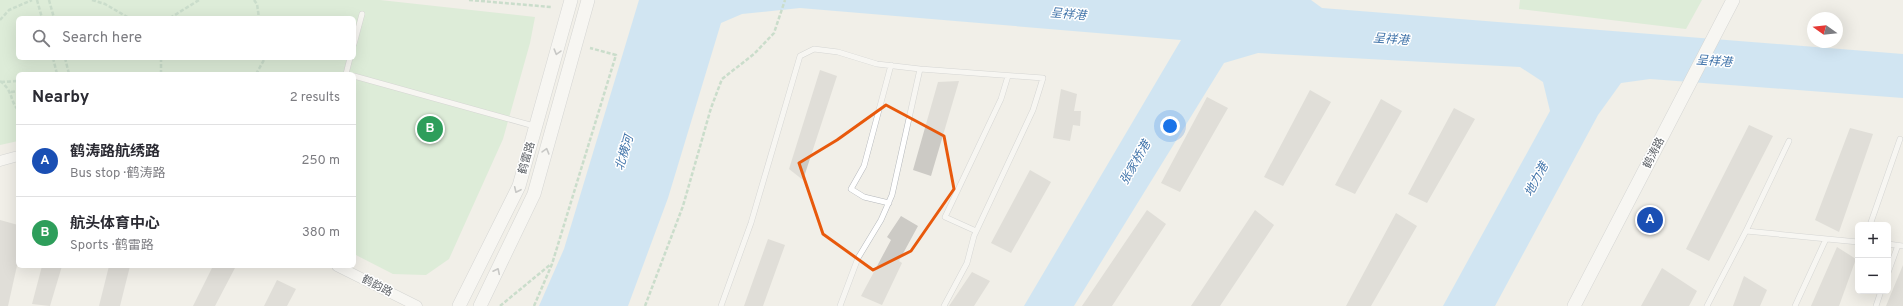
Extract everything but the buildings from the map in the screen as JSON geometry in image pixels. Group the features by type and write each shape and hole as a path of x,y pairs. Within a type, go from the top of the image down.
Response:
{"street":[{"name":"鹤雷路","path":"459,306 519,186 571,0"},
{"name":"鹤雷路","path":"480,306 534,194 588,0"},
{"name":"鹤涛路","path":"1574,306 1733,0"},
{"path":"0,161 16,157"},
{"name":"鹤韵路","path":"342,268 417,306"}],"lane":[{"path":"356,36 362,14"},
{"path":"721,306 751,223 800,56 814,49 838,52 857,59 920,69 1043,78 1030,117 976,232 967,263 944,306"},
{"path":"346,72 350,60"},
{"path":"889,203 864,197 852,188 864,166 891,65"},
{"path":"840,306 858,258 881,220 889,203 894,188 920,69"},
{"path":"976,232 944,217 1001,98 1008,76"},
{"path":"356,77 536,126"},
{"path":"1871,222 1900,139"},
{"path":"1707,306 1746,231 1789,141"},
{"path":"1746,231 1855,242"},
{"path":"1796,306 1826,239"},
{"path":"1891,244 1901,246 1891,267"},
{"path":"1876,306 1880,294"}],"path":[{"path":"0,20 9,10 32,0"},
{"path":"37,0 41,16"},
{"path":"49,0 53,16"},
{"path":"92,0 105,4 126,16"},
{"path":"173,16 199,0"},
{"path":"254,0 257,4 259,16"},
{"path":"469,0 551,7"},
{"path":"644,306 683,206 711,108 722,79 754,54 774,33 786,0"},
{"path":"534,306 552,264 616,55 590,48"},
{"path":"54,60 57,72"},
{"path":"66,60 68,72"},
{"path":"161,60 161,72"},
{"path":"257,72 264,60"},
{"path":"0,82 16,80"},
{"path":"0,82 12,92 16,107"},
{"path":"12,92 16,91"},
{"path":"500,306 552,264"}],"highlighted area":[{"path":"886,105 944,136 954,189 911,251 873,270 823,234 799,163 837,140"}],"green space":[{"path":"0,0 380,0 535,17 530,43 503,139 449,259 426,275 393,274 356,255 356,72 16,72 16,141 0,145"},
{"path":"1520,0 1702,0 1686,29 1519,9"}],"water":[{"path":"639,0 1311,0 1322,8 1807,46 1807,48 1827,48 1903,54 1903,98 1650,79 1621,83 1598,115 1495,306 1443,306 1550,111 1543,82 1520,67 1258,53 1224,63 1074,306 1024,306 1181,40 800,8 742,14 721,23 668,198 628,306 539,306 564,249"}],"place":[{"name":"航头体育中心","path":"430,129"},
{"name":"鹤涛路航绣路","path":"1650,220"}],"water label":[{"name":"呈祥港","path":"1068,15"},
{"name":"呈祥港","path":"1391,40"},
{"name":"呈祥港","path":"1714,62"},
{"name":"北横河","path":"625,153"},
{"name":"张家桥港","path":"1136,163"},
{"name":"地力港","path":"1537,180"}]}
